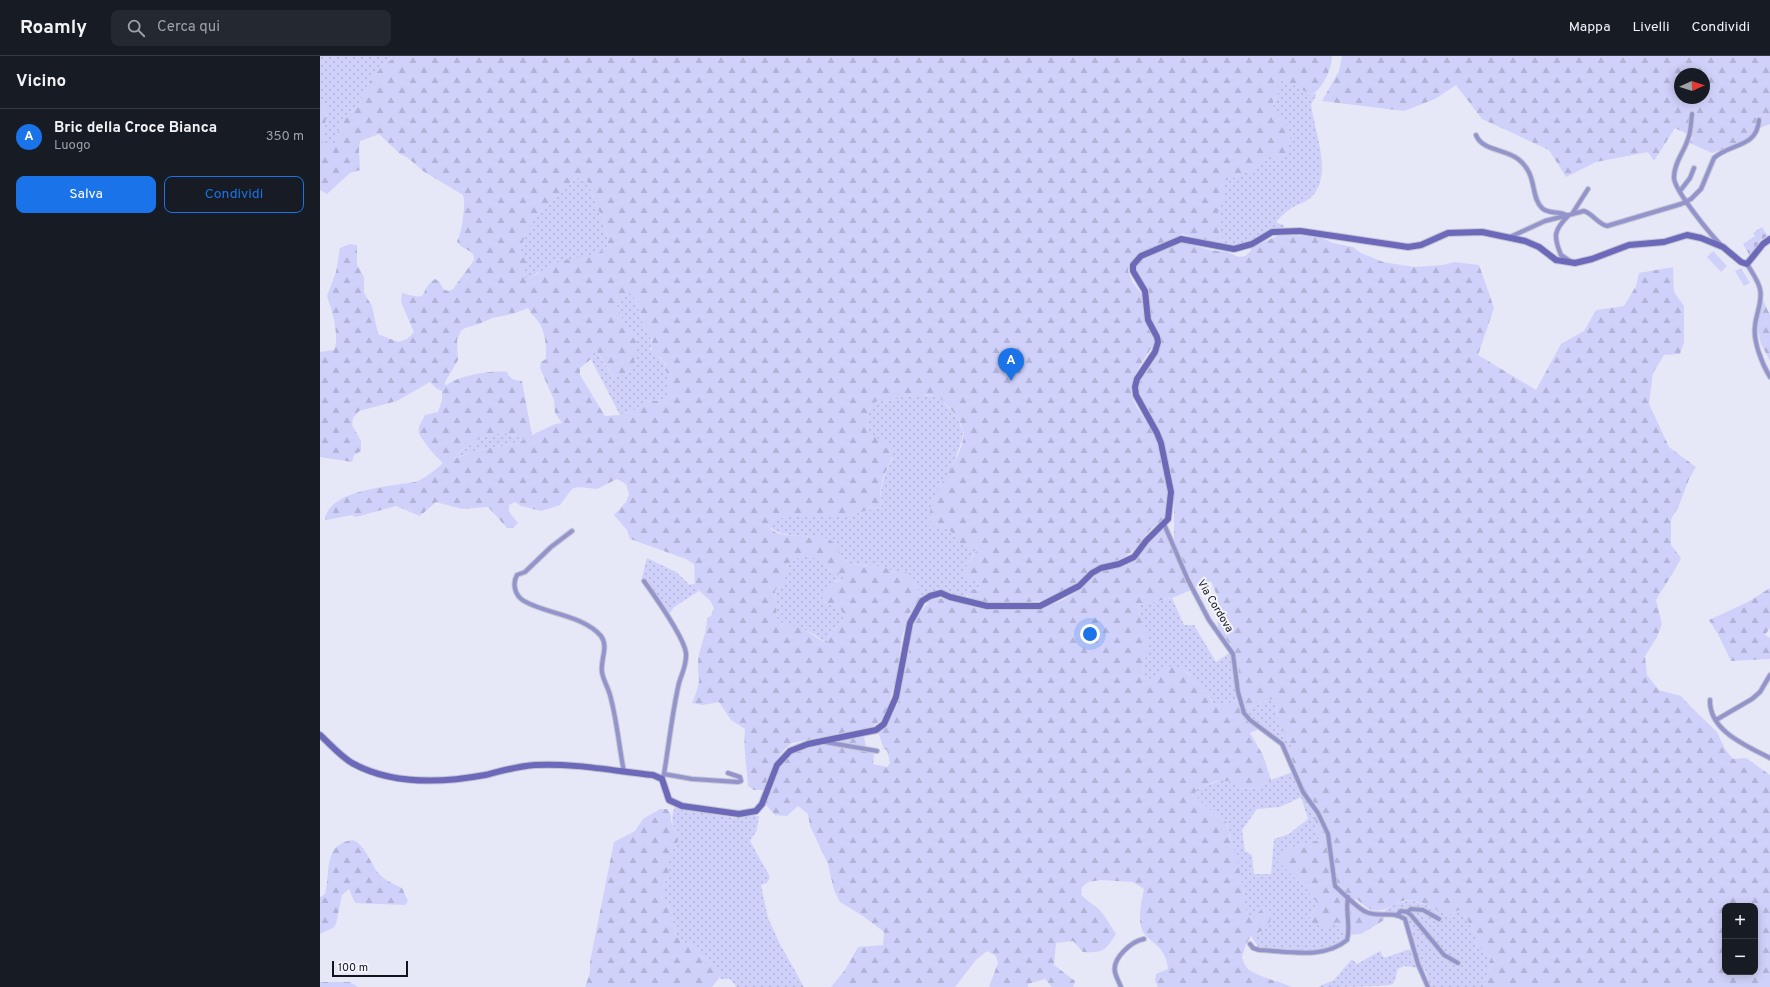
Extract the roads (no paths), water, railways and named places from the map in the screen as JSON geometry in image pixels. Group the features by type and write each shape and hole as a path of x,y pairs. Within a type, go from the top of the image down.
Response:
{"street":[{"path":"1692,114 1688,138 1673,178 1686,202 1695,212 1707,231 1723,247 1741,262 1746,264 1760,288 1761,296 1755,327 1756,336 1759,351 1770,377"},
{"path":"1510,237 1545,221 1584,211 1588,212 1600,224 1607,226 1686,202 1701,189 1714,158 1752,137 1758,128 1759,120"},
{"path":"1476,135 1478,140 1486,146 1508,153 1524,164 1530,171 1537,201 1542,208 1547,211 1563,212 1570,215"},
{"path":"1680,191 1690,178 1694,168"},
{"path":"1575,263 1561,255 1556,237 1558,226 1570,215 1588,189"},
{"path":"644,581 672,624 683,643 686,652 686,660 680,682 663,776 669,800 682,806 738,814 756,810 762,804 777,765 790,751 820,741 876,730 884,724 896,696 910,623 922,601 930,596 941,593 950,597 987,606 1040,606 1079,586 1092,573 1101,568 1119,564 1134,557 1149,537 1168,519 1171,492 1162,450 1157,433 1136,395 1137,379 1153,356 1158,342 1148,320 1145,291 1132,271 1134,265 1141,256 1181,239 1234,249 1252,244 1272,232 1281,231 1314,232 1408,247 1421,245 1441,235 1457,232 1482,232 1510,237 1533,244 1556,260 1575,263 1592,259 1629,245 1664,242 1687,235 1701,238 1723,247"},
{"path":"1746,264 1763,244 1770,239"},
{"name":"Via Cordova","path":"1164,524 1188,580 1209,620 1233,654 1238,692 1244,712 1250,720 1282,744 1303,792 1318,813 1328,834 1335,886 1365,912 1397,915 1401,911 1407,912 1411,909 1423,910 1439,919"},
{"path":"572,531 551,547 525,572 517,574 515,578 515,588 524,601 572,618 587,625 601,637 605,653 601,667 602,674 610,695 624,772"},
{"path":"1716,720 1752,699 1760,692 1770,675"},
{"path":"1710,700 1710,708 1716,720 1734,739 1770,758"},
{"path":"320,735 350,762 372,772 385,776 430,781 450,781 523,766 546,765 715,781 741,781 740,776 728,773"},
{"path":"820,741 877,751"},
{"path":"1250,944 1253,948 1259,950 1328,951 1347,940 1348,928 1346,906 1348,897"},
{"path":"1407,912 1423,928 1444,955 1458,963"},
{"path":"1397,915 1405,919 1418,964 1428,987"},
{"path":"1121,987 1114,972 1117,961 1128,946 1136,941 1144,939"}],"place":[{"name":"Bric della Croce Bianca","path":"1011,381"}]}
